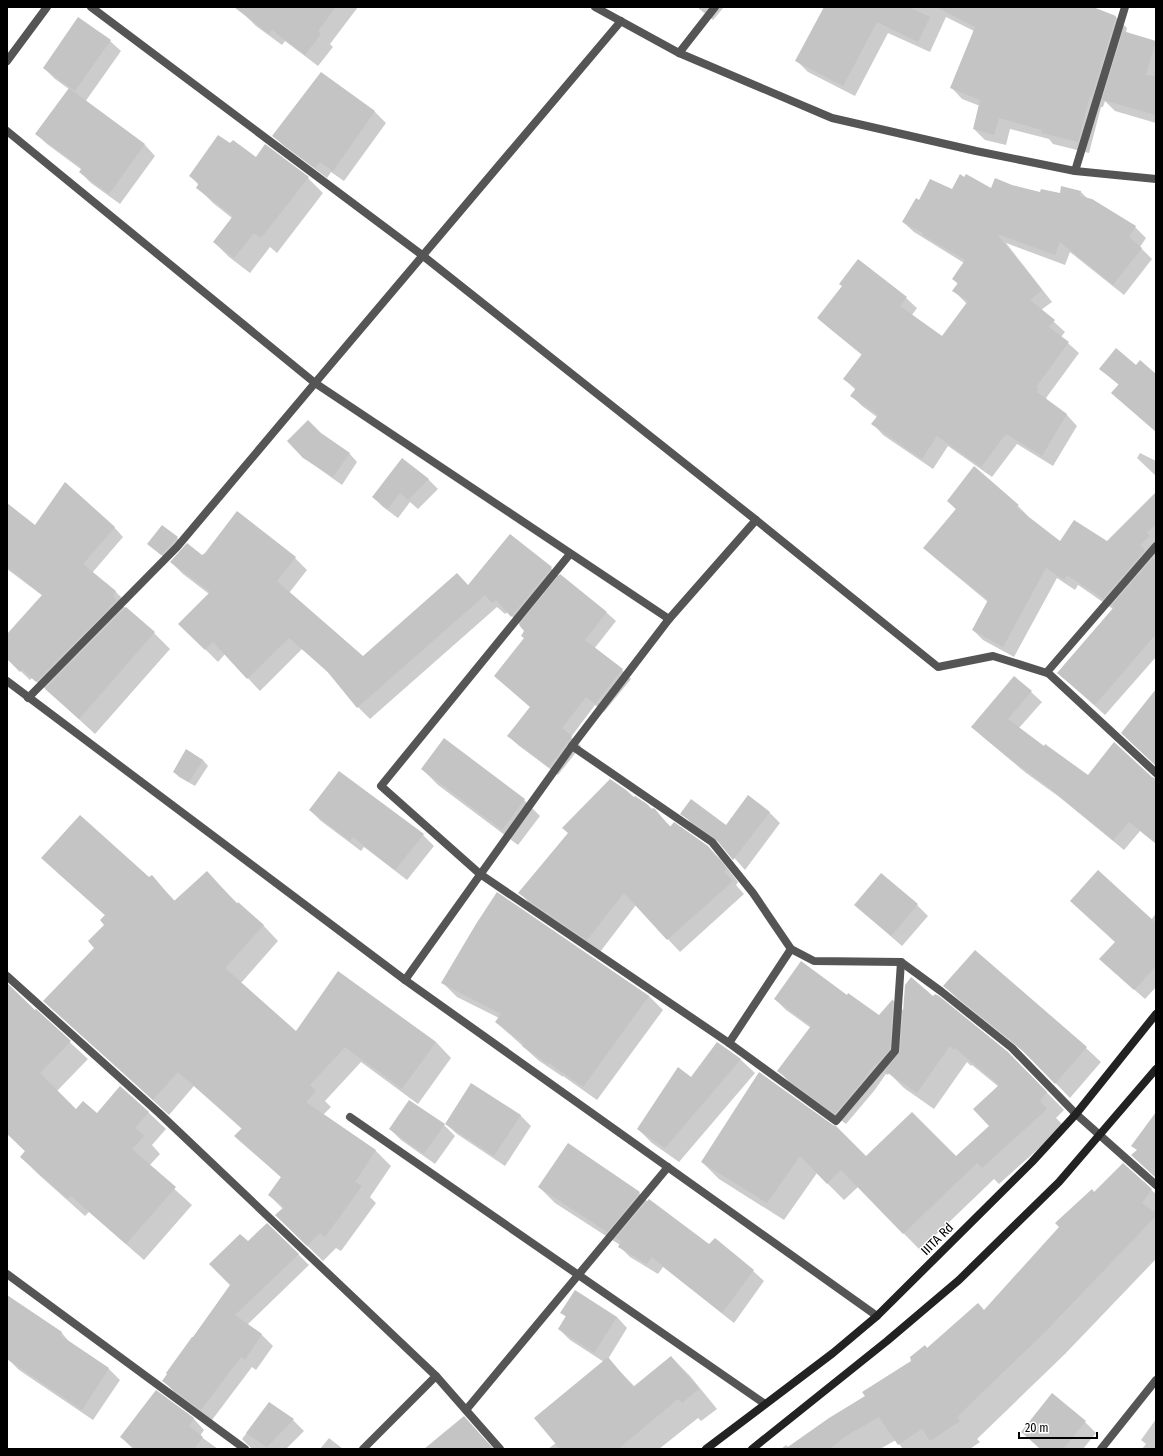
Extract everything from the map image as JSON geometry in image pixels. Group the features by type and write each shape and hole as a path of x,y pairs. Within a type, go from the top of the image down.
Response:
{"main road":[{"name":"IIITA Rd","path":"706,1449 833,1353 877,1316 1032,1162 1076,1114 1155,1017"},
{"path":"752,1449 887,1341 959,1280 1059,1182 1101,1135 1156,1068"}],"street":[{"path":"7,61 47,7"},
{"path":"91,7 422,255 938,666 993,656 1047,673 1156,773"},
{"path":"595,7 679,53 832,118 976,151 1075,171 1156,180"},
{"path":"679,53 715,7"},
{"path":"1075,171 1125,7"},
{"path":"28,698 177,547 621,21"},
{"path":"7,131 314,383 669,619"},
{"path":"405,980 572,746 669,619 756,520"},
{"path":"1047,673 1156,546"},
{"path":"570,554 381,786 480,874 729,1043 836,1121 895,1051 901,962"},
{"path":"7,681 405,980 877,1316"},
{"path":"572,746 712,842 754,894 791,949 814,961 901,962 942,992 1012,1048 1076,1114 1156,1185"},
{"path":"729,1043 791,949"},
{"path":"7,976 159,1113 436,1376 500,1449"},
{"path":"350,1118 765,1404"},
{"path":"466,1410 668,1167"},
{"path":"7,1274 245,1449"},
{"path":"363,1449 436,1376"},
{"path":"1101,1449 1156,1380"}],"building":[{"path":"234,7 336,7 318,31 321,34 305,55 272,30 269,34"},
{"path":"824,7 908,7 930,17 918,42 877,22 843,86 795,61"},
{"path":"936,7 1093,7 1116,16 1092,97 1090,96 1078,142 1041,133 1042,130 999,118 994,135 973,129 980,100 950,88 975,27"},
{"path":"78,17 111,40 75,91 43,68"},
{"path":"1123,31 1156,41 1146,75 1156,76 1156,115 1102,100"},
{"path":"321,72 375,111 333,171 320,162 315,168 272,136"},
{"path":"69,88 145,144 109,194 79,172 82,168 35,134"},
{"path":"218,135 230,143 233,140 256,157 265,144 309,177 261,238 254,233 234,258 213,242 233,216 196,188 199,183 189,176"},
{"path":"960,174 964,177 966,174 991,188 995,178 1012,185 1040,192 1041,189 1060,193 1061,186 1081,191 1080,196 1092,199 1136,226 1129,237 1142,248 1113,285 1060,242 1055,255 997,234 1042,290 1030,300 1055,320 1049,327 1069,342 1036,387 1038,389 1037,392 1067,414 1042,456 1006,434 981,467 937,436 922,459 871,424 878,415 850,396 856,388 843,379 862,354 817,318 842,286 839,284 858,259 907,297 900,306 942,336 968,301 952,291 958,283 952,279 965,260 922,235 923,233 902,222 916,198 919,200 930,179 952,189"},
{"path":"1116,348 1136,365 1140,360 1156,374 1156,432 1111,393 1119,384 1099,369"},
{"path":"308,420 321,433 350,453 333,477 303,458 287,441"},
{"path":"402,458 429,479 408,500 400,493 388,509 372,497"},
{"path":"974,466 1019,505 1016,507 1060,541 1074,520 1107,541 1156,492 1156,524 1147,533 1150,536 1140,545 1145,550 1103,599 1067,575 1064,580 1046,568 1003,647 972,630 988,600 923,548 956,509 947,501"},
{"path":"65,482 115,527 83,564 116,591 113,596 117,600 36,682 22,669 20,672 7,659 7,634 42,595 7,567 7,503 35,525"},
{"path":"237,511 296,557 277,581 363,656 457,573 468,585 510,534 552,567 511,617 496,600 492,603 485,595 357,708 326,670 289,638 247,679 213,642 205,650 178,624 210,592 170,562 187,543 202,555 205,553"},
{"path":"162,525 178,537 161,555 147,544"},
{"path":"1153,558 1156,561 1156,634 1095,705 1057,673 1114,607 1112,605"},
{"path":"560,574 607,612 585,640 623,669 595,704 586,697 562,728 572,736 549,767 507,736 530,707 494,676 524,638 521,636 524,631 519,625"},
{"path":"126,607 155,632 79,719 45,689"},
{"path":"1014,676 1032,691 1008,719 1044,746 1045,744 1088,775 1114,742 1152,777 1156,778 1156,843 1129,822 1113,840 971,727"},
{"path":"1156,689 1156,766 1121,733"},
{"path":"444,738 525,799 502,830 421,769"},
{"path":"186,749 203,760 189,782 173,772"},
{"path":"339,771 424,834 395,870 353,837 350,841 309,810"},
{"path":"610,779 652,809 655,809 670,827 674,822 708,846 727,869 724,872 733,881 667,940 624,893 587,940 518,893 568,833 562,828"},
{"path":"748,795 770,812 733,860 715,838 680,814 691,799 726,825"},
{"path":"80,815 149,877 152,875 174,901 207,871 237,904 238,902 264,925 225,968 296,1031 338,971 436,1042 402,1089 345,1047 310,1085 316,1091 306,1102 376,1150 355,1182 362,1186 325,1237 320,1233 307,1246 275,1215 284,1207 268,1195 281,1177 234,1136 242,1128 178,1072 153,1100 43,1001 94,948 88,941 104,925 100,920 105,915 41,858"},
{"path":"1098,870 1156,923 1156,966 1134,990 1099,959 1115,942 1070,901"},
{"path":"881,873 918,904 891,936 854,905"},
{"path":"497,892 649,996 583,1087 522,1046 524,1044 495,1022 501,1014 441,983"},
{"path":"975,950 1087,1047 1055,1084 1016,1044 943,986"},
{"path":"801,961 847,995 848,993 879,1015 893,999 890,1049 876,1065 875,1064 835,1114 777,1071 811,1026 774,999"},
{"path":"911,977 933,996 935,994 939,996 1008,1052 1047,1092 1040,1101 1047,1109 982,1168 977,1163 903,1234 841,1170 827,1184 800,1156 767,1203 701,1162 759,1072 836,1126 866,1156 912,1112 956,1156 989,1126 973,1109 999,1085 955,1048 954,1050 950,1046 917,1093 885,1071 900,1052 905,985"},
{"path":"7,983 35,1010 36,1009 71,1041 40,1073 76,1109 83,1101 97,1113 120,1086 149,1112 135,1128 144,1136 132,1149 176,1187 126,1244 71,1196 68,1199 20,1157 25,1151 7,1134"},
{"path":"717,1042 741,1059 665,1148 637,1129 678,1067 691,1077"},
{"path":"471,1083 521,1115 494,1156 445,1124"},
{"path":"409,1100 445,1124 424,1154 389,1129"},
{"path":"1156,1112 1156,1178 1131,1155 1137,1150 1131,1146"},
{"path":"568,1143 640,1192 607,1232 538,1187"},
{"path":"1123,1163 1152,1189 1142,1203 1156,1213 1156,1216 1044,1333 957,1417 960,1421 930,1441 922,1429 898,1445 879,1417 849,1434 829,1449 785,1449 829,1418 865,1396 862,1392 911,1361 910,1357 925,1345 927,1348 978,1303 984,1310 1059,1227 1055,1223 1092,1189 1094,1192"},
{"path":"649,1199 709,1244 715,1238 754,1270 722,1313 652,1257 647,1264 618,1247 621,1241 616,1238"},
{"path":"267,1223 299,1254 235,1315 262,1334 245,1360 241,1357 201,1410 162,1381 167,1374 166,1373 230,1285 209,1264 240,1234 248,1241"},
{"path":"575,1290 617,1317 594,1353 558,1329 566,1316 560,1313"},
{"path":"7,1295 62,1332 60,1335 109,1368 82,1410 7,1359"},
{"path":"671,1356 699,1389 682,1403 678,1399 618,1449 560,1449 534,1418 608,1357 633,1387"},
{"path":"156,1390 194,1418 189,1426 203,1437 194,1449 136,1449 120,1437"},
{"path":"1052,1393 1086,1421 1063,1449 1041,1449 1021,1432"},
{"path":"269,1402 294,1419 267,1447 246,1433"},
{"path":"464,1416 493,1449 424,1449"}]}
